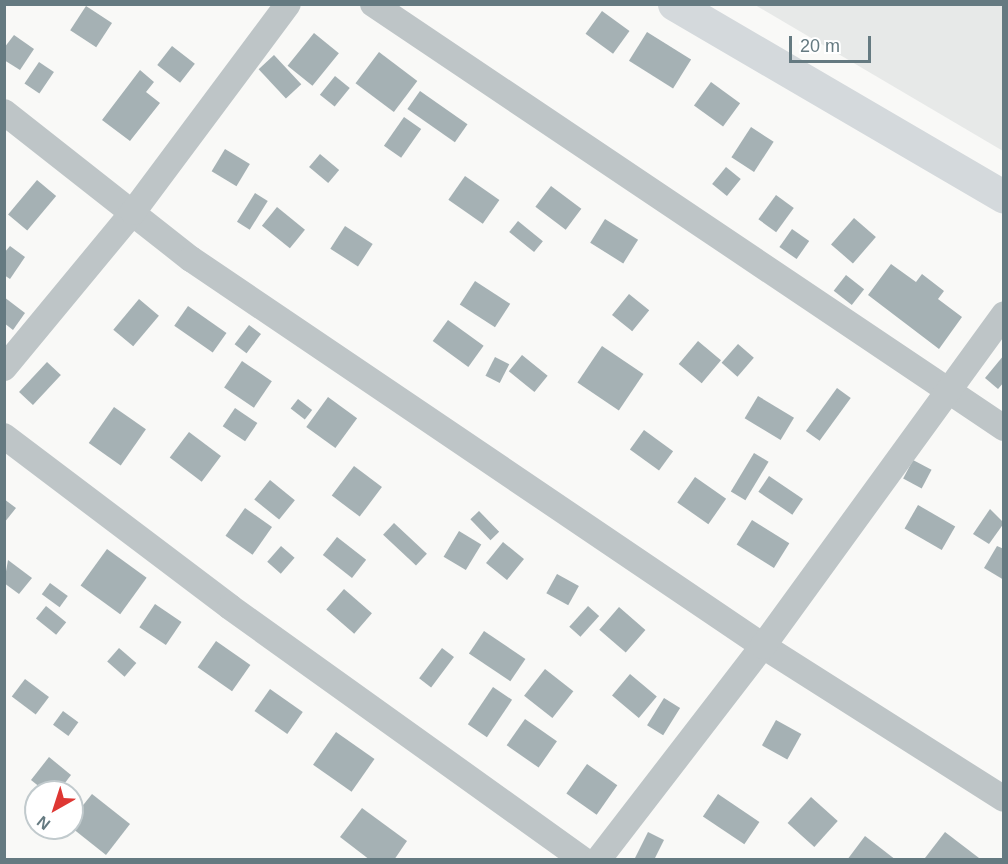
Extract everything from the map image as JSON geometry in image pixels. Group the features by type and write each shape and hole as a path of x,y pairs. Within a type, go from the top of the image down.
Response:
{"street":[{"path":"4,368 133,212 288,4"},
{"path":"373,4 1004,428"},
{"path":"674,4 1004,197"},
{"path":"4,112 191,259 763,646 1004,799"},
{"path":"598,860 763,646 946,388 1004,314"},
{"path":"4,436 230,607 584,860"}],"shaded area":[{"path":"755,5 1003,5 1003,151"}],"building":[{"path":"86,6 112,23 96,47 70,30"},
{"path":"602,11 630,31 613,54 586,34"},
{"path":"647,32 691,60 673,88 629,61"},
{"path":"314,33 339,53 312,86 288,66"},
{"path":"14,35 34,49 20,70 4,60 4,48"},
{"path":"172,46 195,64 180,83 157,65"},
{"path":"379,52 417,81 394,112 356,83"},
{"path":"274,55 301,84 286,99 259,69"},
{"path":"39,62 54,72 39,94 24,84"},
{"path":"140,70 154,82 146,92 160,103 130,141 102,120"},
{"path":"335,76 350,88 335,107 320,95"},
{"path":"711,82 740,103 723,127 694,105"},
{"path":"420,91 468,124 455,142 407,109"},
{"path":"404,117 421,129 401,158 384,146"},
{"path":"751,127 774,142 754,172 731,157"},
{"path":"225,149 250,164 236,186 212,171"},
{"path":"320,154 339,170 328,183 309,167"},
{"path":"726,167 741,179 727,196 712,184"},
{"path":"465,176 499,200 483,224 448,200"},
{"path":"37,180 56,196 27,231 8,214"},
{"path":"551,186 581,209 566,230 535,207"},
{"path":"255,193 268,201 250,230 237,222"},
{"path":"776,195 794,208 776,232 758,219"},
{"path":"277,207 305,230 290,248 262,226"},
{"path":"854,218 876,237 853,263 831,244"},
{"path":"605,219 638,240 623,263 590,243"},
{"path":"518,221 543,241 534,252 509,232"},
{"path":"345,226 373,244 358,267 330,249"},
{"path":"792,229 809,241 797,259 779,247"},
{"path":"10,246 25,257 10,279 4,275 4,253"},
{"path":"891,264 916,282 922,274 944,291 938,299 962,317 939,349 868,295"},
{"path":"846,275 864,289 852,305 834,291"},
{"path":"475,281 510,304 495,327 460,304"},
{"path":"629,294 649,310 632,331 612,315"},
{"path":"4,297 25,313 13,330 4,323"},
{"path":"139,299 159,316 133,346 113,330"},
{"path":"188,306 227,333 213,353 174,326"},
{"path":"448,320 484,346 468,367 433,341"},
{"path":"249,325 261,334 247,353 235,344"},
{"path":"698,341 721,360 702,383 679,364"},
{"path":"738,344 754,358 737,377 722,363"},
{"path":"602,346 643,374 619,410 577,382"},
{"path":"522,355 548,376 534,392 509,371"},
{"path":"1004,355 1004,382 998,389 985,378"},
{"path":"495,357 509,364 500,383 485,376"},
{"path":"242,361 272,381 254,408 224,388"},
{"path":"47,362 61,375 33,405 19,392"},
{"path":"837,388 851,398 820,441 806,431"},
{"path":"758,396 794,418 781,440 745,418"},
{"path":"328,397 357,418 335,448 306,427"},
{"path":"298,399 312,410 305,420 291,408"},
{"path":"114,407 146,429 121,465 89,443"},
{"path":"235,408 257,423 245,441 223,426"},
{"path":"644,430 673,451 659,471 630,449"},
{"path":"189,432 221,456 202,482 170,458"},
{"path":"754,453 769,462 745,500 731,492"},
{"path":"913,460 932,470 922,488 903,479"},
{"path":"354,466 382,487 360,517 332,496"},
{"path":"769,476 803,499 792,515 758,492"},
{"path":"695,477 726,499 708,524 677,502"},
{"path":"270,480 295,500 279,520 254,499"},
{"path":"4,499 16,508 4,523"},
{"path":"918,505 955,526 942,550 905,528"},
{"path":"245,508 272,527 253,555 225,536"},
{"path":"990,509 1004,523 989,544 973,534"},
{"path":"479,511 499,532 491,540 470,519"},
{"path":"752,520 789,543 774,568 737,545"},
{"path":"394,523 427,554 416,565 383,535"},
{"path":"459,531 481,544 466,570 444,557"},
{"path":"337,537 366,560 352,578 323,555"},
{"path":"503,542 524,559 507,580 486,563"},
{"path":"281,546 295,558 281,574 267,562"},
{"path":"997,546 1004,549 1004,580 984,568"},
{"path":"107,549 147,578 120,614 81,585"},
{"path":"8,560 32,578 19,594 4,583"},
{"path":"557,574 579,586 568,605 546,593"},
{"path":"50,583 68,596 60,607 42,594"},
{"path":"344,589 372,613 354,634 326,609"},
{"path":"155,604 182,622 166,645 139,627"},
{"path":"46,606 66,622 56,635 36,618"},
{"path":"588,606 599,616 580,637 569,627"},
{"path":"619,607 645,630 626,653 599,630"},
{"path":"484,631 525,659 510,681 469,653"},
{"path":"216,641 250,665 232,691 198,667"},
{"path":"119,648 136,663 125,677 107,662"},
{"path":"442,648 454,657 431,687 419,678"},
{"path":"545,669 573,691 552,718 524,696"},
{"path":"630,674 657,696 639,718 612,695"},
{"path":"25,679 49,697 36,715 12,697"},
{"path":"493,687 512,700 487,737 468,724"},
{"path":"270,689 303,712 287,734 255,711"},
{"path":"664,698 680,708 663,735 647,725"},
{"path":"63,711 78,722 68,736 53,725"},
{"path":"525,719 557,741 539,768 507,745"},
{"path":"776,720 801,734 787,759 762,745"},
{"path":"336,732 375,759 352,792 313,765"},
{"path":"49,757 71,775 67,780 31,780"},
{"path":"587,764 617,785 597,815 566,793"},
{"path":"92,794 130,824 106,855 84,838 84,804"},
{"path":"718,794 759,822 744,844 703,816"},
{"path":"811,797 838,821 814,847 788,823"},
{"path":"362,808 407,841 394,860 370,860 340,837"},
{"path":"648,832 664,840 654,860 634,860"},
{"path":"945,832 979,858 978,860 925,858"},
{"path":"865,836 896,860 847,860"}]}
